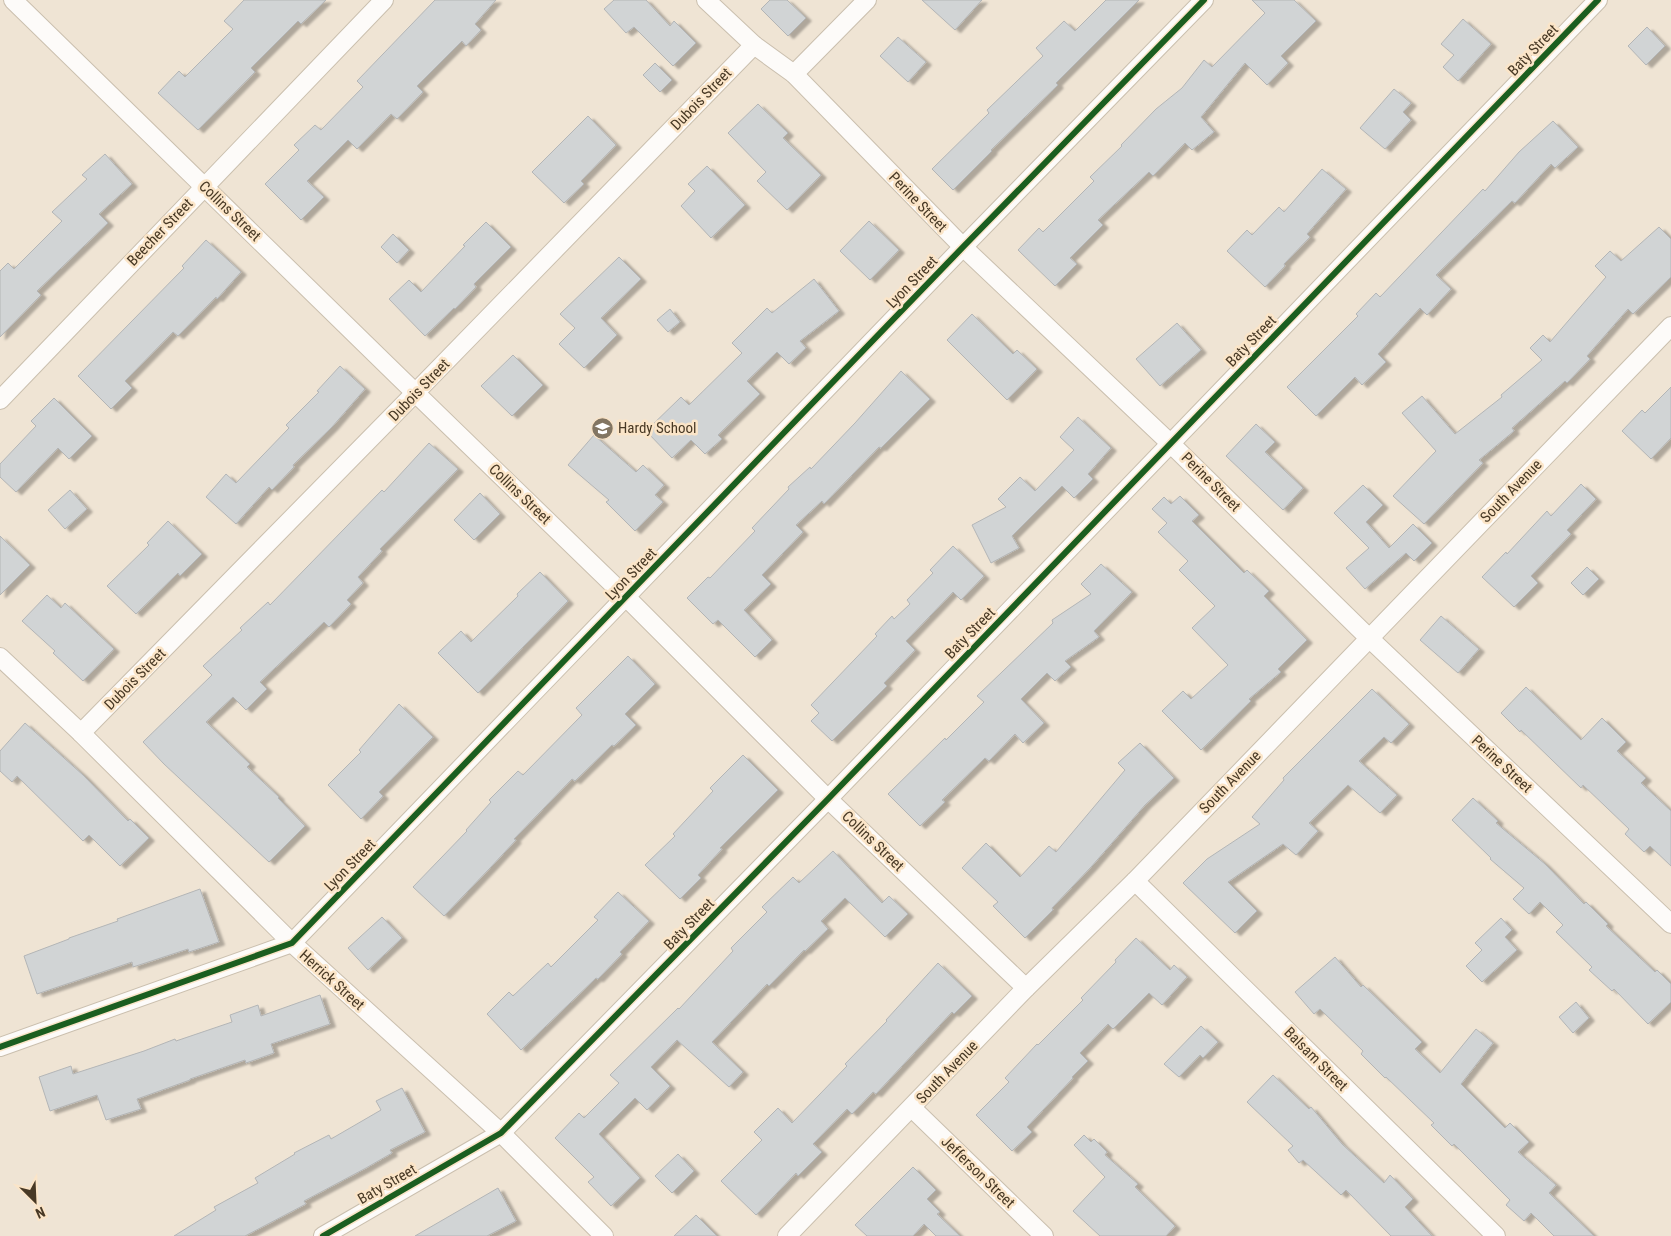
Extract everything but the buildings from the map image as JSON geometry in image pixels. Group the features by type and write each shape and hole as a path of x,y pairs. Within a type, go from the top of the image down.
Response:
{"street":[{"name":"Collins Street","path":"13,0 626,597 828,799 1026,988"},
{"name":"Beecher Street","path":"0,400 384,0"},
{"name":"Perine Street","path":"706,0 754,45 794,74 963,247 1170,443 1369,638 1671,924"},
{"path":"794,74 866,0"},
{"name":"Lyon Street","path":"0,1047 292,943 963,247 1204,0"},
{"name":"Baty Street","path":"323,1236 501,1133 828,799 1598,0"},
{"name":"Dubois Street","path":"82,733 754,45"},
{"name":"South Avenue","path":"787,1236 1026,988 1135,881 1671,326"},
{"name":"Herrick Street","path":"0,657 82,733 292,943 501,1133 604,1236"},
{"name":"Balsam Street","path":"1135,881 1496,1236"},
{"name":"Jefferson Street","path":"912,1108 1044,1236"}],"cycle path":[{"path":"0,1047 292,943 963,247 1204,0"},
{"path":"323,1236 501,1133 828,799 1598,0"}],"place":[{"name":"Hardy School","path":"602,428"}]}
